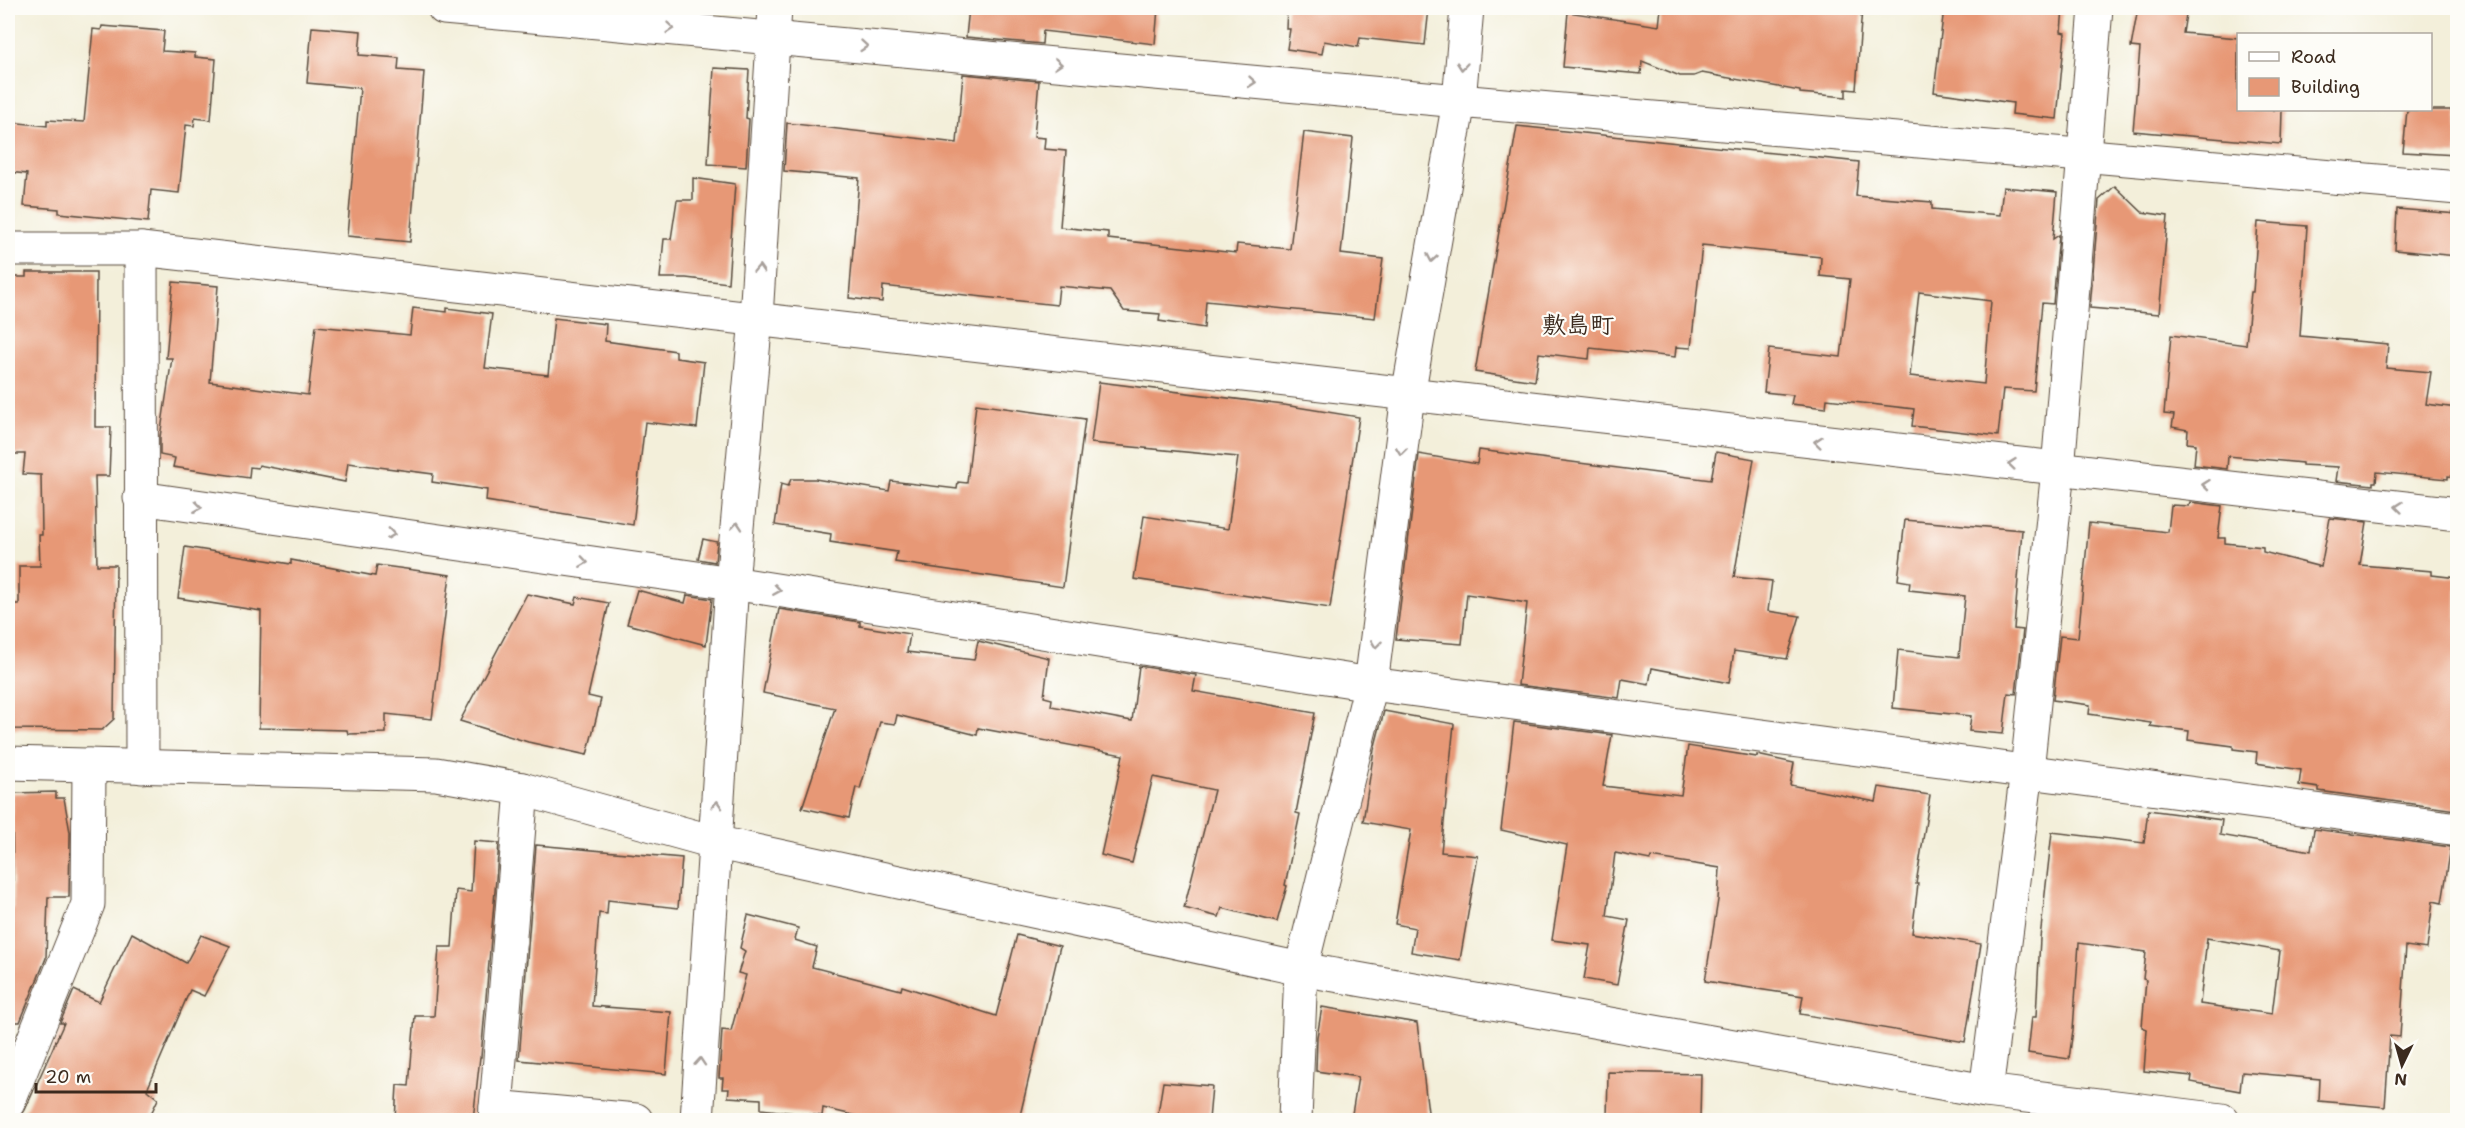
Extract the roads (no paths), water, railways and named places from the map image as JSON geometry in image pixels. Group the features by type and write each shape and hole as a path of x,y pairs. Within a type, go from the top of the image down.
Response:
{"street":[{"path":"444,8 773,22 1459,101 2457,188"},
{"path":"1295,1120 1301,969 1371,684 1408,395 1459,101 1467,8"},
{"path":"1986,1091 2027,771 2058,469 2096,8"},
{"path":"697,1120 732,583 756,318 773,22"},
{"path":"8,249 141,249 2457,514"},
{"path":"141,249 142,767"},
{"path":"140,498 732,583 1371,684 2457,829"},
{"path":"8,763 436,774 522,789 714,842 1301,969 1986,1091 2222,1120"},
{"path":"8,1103 88,904 89,765"},
{"path":"522,789 495,1114 636,1120"}],"district":[{"name":"敷島町","path":"1578,325"}]}
